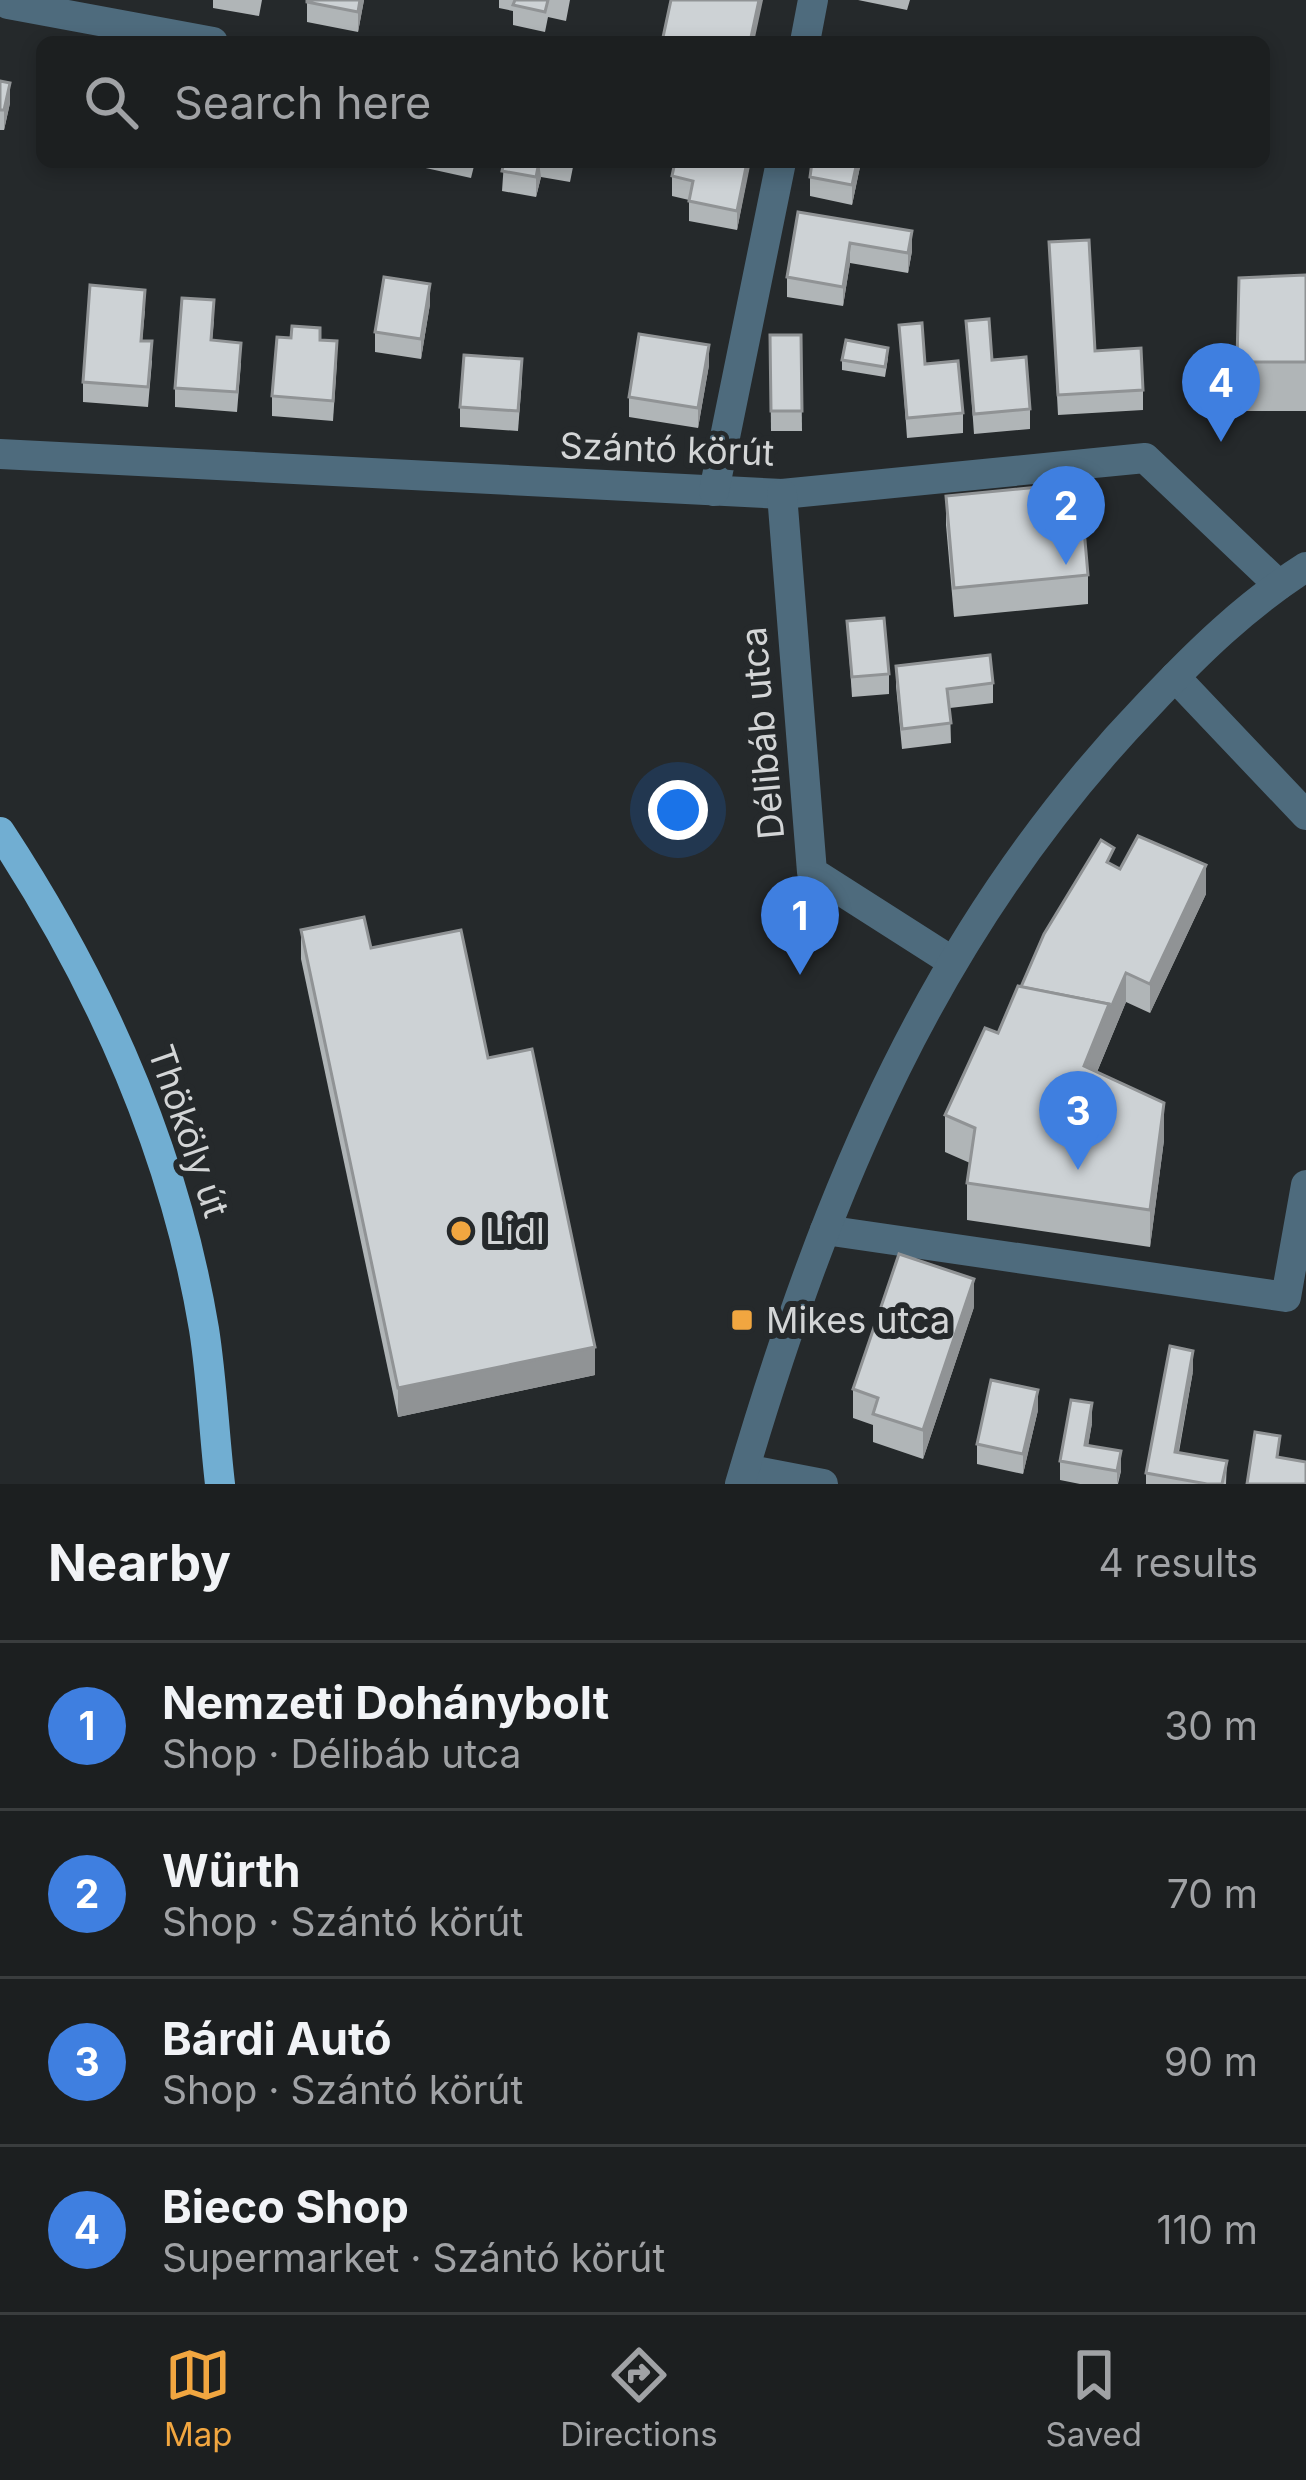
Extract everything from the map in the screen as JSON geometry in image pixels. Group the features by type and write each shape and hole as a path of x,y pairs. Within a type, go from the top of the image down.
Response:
{"main road":[{"name":"Thököly út","path":"0,832 100,998 147,1115 182,1225 204,1330 220,1484"}],"street":[{"path":"806,36 814,0"},
{"path":"8,4 181,36"},
{"path":"714,491 780,168"},
{"name":"Szántó körút","path":"0,454 782,494 1145,458 1279,585"},
{"name":"Délibáb utca","path":"782,494 812,872 953,962"},
{"path":"823,1484 742,1477 780,1346 857,1144 989,899 1074,781 1175,676 1279,585 1306,568"},
{"path":"1175,676 1306,815"},
{"path":"824,1230 1286,1298 1306,1185"}],"building":[{"path":"307,0 360,0 358,12"},
{"path":"515,0 548,0 545,12 513,5"},
{"path":"671,0 759,0 751,36 663,36"},
{"path":"0,81 10,83 4,110 0,110"},
{"path":"503,168 538,168 536,177"},
{"path":"674,168 746,168 737,211 689,201 693,181 672,176"},
{"path":"811,168 856,168 852,185 810,177"},
{"path":"798,212 912,231 908,253 850,243 843,287 787,277"},
{"path":"1089,240 1095,351 1141,348 1143,390 1058,395 1049,242"},
{"path":"1306,275 1306,362 1237,362 1239,278"},
{"path":"384,277 430,284 421,339 375,332"},
{"path":"90,285 145,290 141,341 152,341 148,387 83,382"},
{"path":"182,298 214,300 211,340 241,343 237,392 175,388"},
{"path":"989,319 992,360 1026,357 1030,409 974,414 966,321"},
{"path":"922,323 925,364 958,361 963,413 907,418 899,325"},
{"path":"292,326 320,328 320,340 337,341 333,401 272,396 277,337 291,338"},
{"path":"639,334 709,345 698,408 629,397"},
{"path":"770,335 801,335 802,411 771,411"},
{"path":"846,340 888,348 885,367 842,360"},
{"path":"464,355 522,359 518,411 460,407"},
{"path":"1080,483 1088,575 954,588 946,496"},
{"path":"884,618 889,674 852,677 847,621"},
{"path":"990,655 993,683 947,689 951,723 902,729 896,666"},
{"path":"1138,836 1206,865 1150,984 1126,973 1109,1012 1109,1004 1021,987 1044,934 1101,840 1114,848 1107,862 1120,869"},
{"name":"Lidl","path":"364,917 371,948 461,930 488,1058 532,1049 595,1347 398,1388 301,930"},
{"path":"1018,986 1109,1004 1084,1066 1164,1103 1150,1210 967,1183 975,1128 945,1115 985,1028 998,1033"},
{"path":"899,1254 974,1279 923,1430 873,1414 878,1398 853,1389"},
{"path":"1170,1346 1193,1351 1175,1452 1227,1461 1222,1484 1146,1473"},
{"path":"991,1380 1038,1390 1023,1454 977,1444"},
{"path":"1071,1400 1092,1403 1085,1445 1121,1451 1117,1471 1060,1461"},
{"path":"1255,1432 1280,1436 1277,1457 1306,1462 1306,1484 1247,1484"}],"place":[{"name":"Bieco Shop","path":"1221,442"},
{"name":"Würth","path":"1066,565"},
{"name":"Nemzeti Dohánybolt","path":"800,975"},
{"name":"Bárdi Autó","path":"1078,1170"},
{"name":"Lidl","path":"461,1231"},
{"name":"Mikes utca","path":"742,1320"}]}
